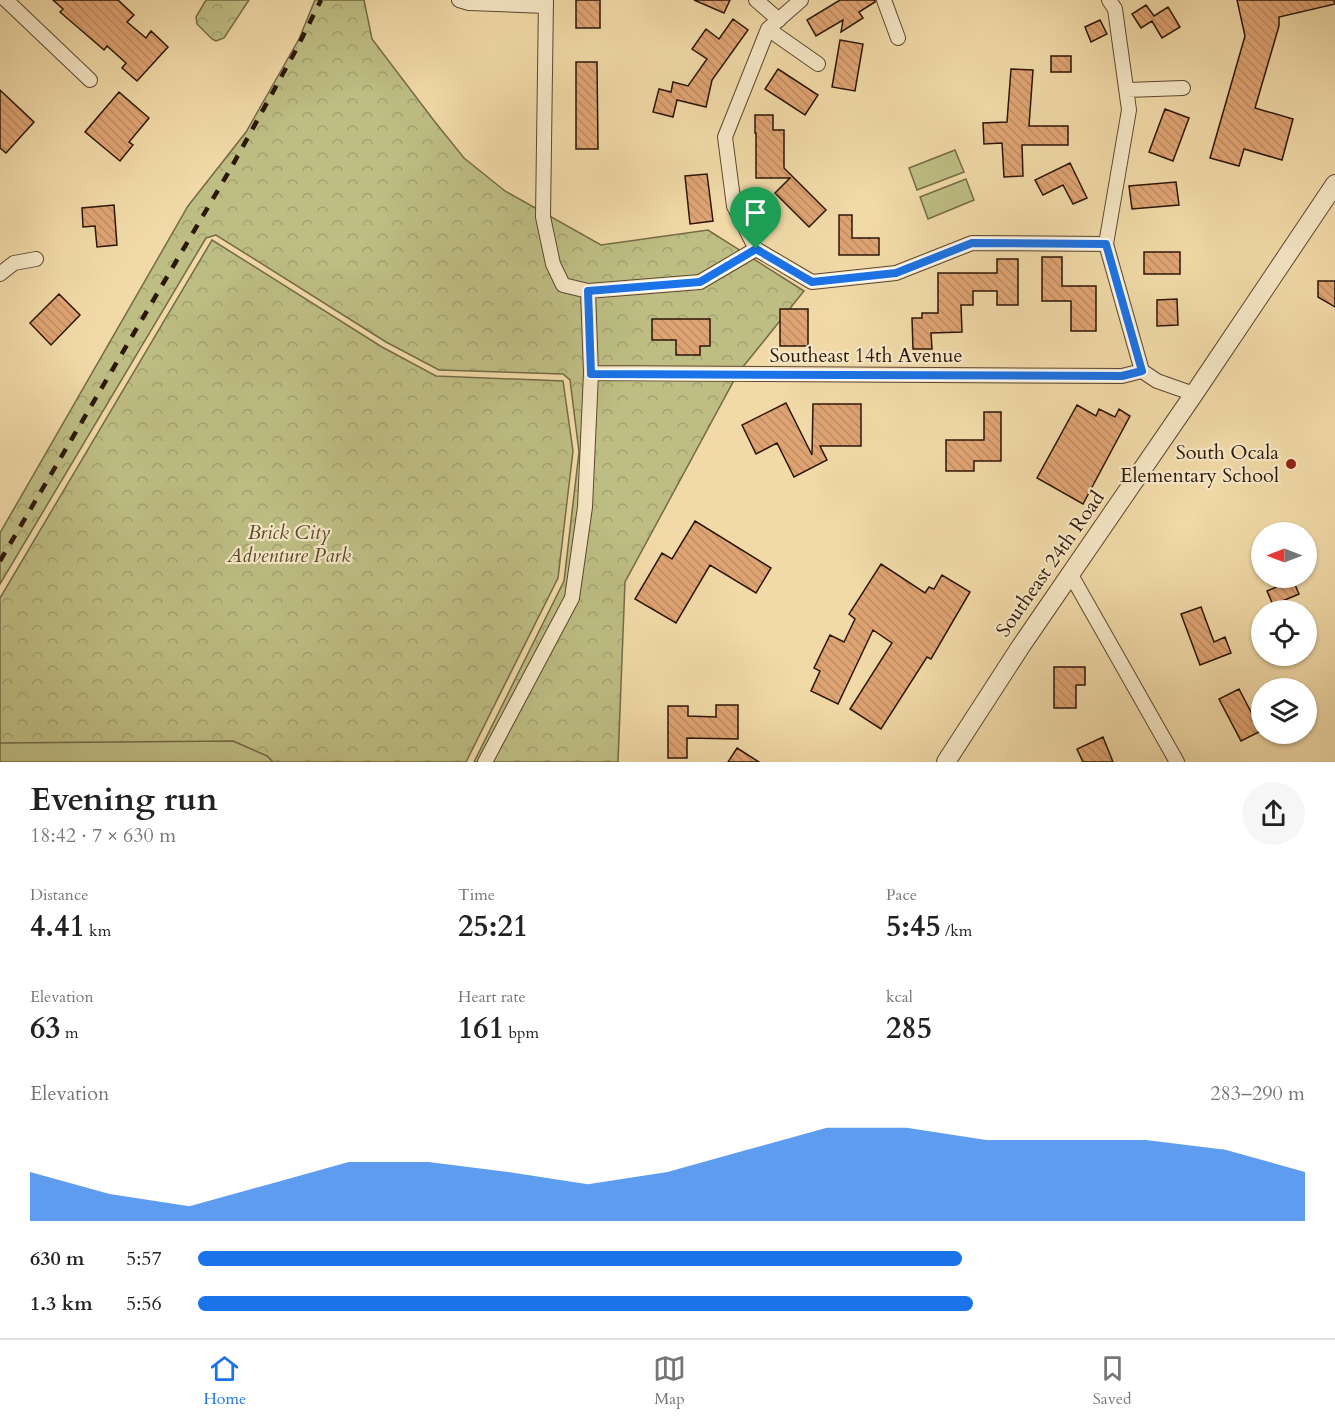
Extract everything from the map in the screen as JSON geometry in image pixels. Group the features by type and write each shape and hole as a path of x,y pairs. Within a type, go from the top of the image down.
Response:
{"street":[{"path":"6,0 90,80"},
{"path":"459,0 469,3 546,3 543,217 553,264 563,285 588,291 700,282 756,249"},
{"path":"756,0 773,24 818,64"},
{"path":"801,0 773,24 726,137 734,206 756,249 812,282 896,273 972,243 1106,244"},
{"path":"884,0 898,38"},
{"path":"1108,0 1115,9 1129,110 1106,244 1142,371 1157,381 1194,394"},
{"path":"1126,90 1183,88"},
{"name":"Southeast 24th Road","path":"946,762 1020,646 1071,575 1335,184"},
{"path":"0,274 14,263 36,259"},
{"path":"484,762 572,597 585,507 591,374 588,291"},
{"name":"Southeast 14th Avenue","path":"591,374 1122,376 1142,371"},
{"path":"1071,575 1177,762"}],"green space":[{"path":"206,0 249,0 224,38 216,41 197,24 196,17"},
{"path":"315,0 364,0 372,39 464,158 505,191 601,245 708,230 804,291 738,373 625,582 618,762 474,762 564,581 579,452 570,380 563,374 439,370 386,342 216,235 206,238 0,584 0,533 188,206 246,132 299,39"},
{"path":"955,150 964,172 917,190 909,168"},
{"path":"966,179 974,200 928,219 920,197"},
{"name":"Brick City Adventure Park","path":"212,240 382,347 436,376 563,381 573,451 558,578 466,762 0,762 0,598"},
{"path":"233,741 267,756 273,762 0,762 0,743"}],"building":[{"path":"53,0 118,0 134,15 127,22 146,38 151,31 168,47 137,81 122,68 126,63 107,46 104,50 60,12 63,9"},
{"path":"576,0 600,0 600,28 576,28"},
{"path":"694,0 730,0 724,13"},
{"path":"840,0 875,0 875,2 859,12 863,18 841,32 843,20 816,36 807,20"},
{"path":"1237,0 1334,0 1335,4 1279,17 1279,26 1255,108 1293,119 1282,160 1244,149 1239,166 1210,158 1245,36"},
{"path":"1146,5 1154,16 1168,7 1180,27 1162,38 1152,21 1141,28 1132,14"},
{"path":"733,19 748,30 712,80 706,107 677,100 673,117 653,112 659,89 671,92 673,82 688,86 707,59 692,49 706,29 719,39"},
{"path":"1100,20 1107,34 1091,42 1085,27"},
{"path":"840,40 863,44 855,91 832,87"},
{"path":"1051,56 1071,56 1071,72 1051,72"},
{"path":"576,62 597,62 598,149 576,149"},
{"path":"778,69 818,95 805,115 765,89"},
{"path":"1011,69 1033,70 1029,126 1068,126 1068,145 1022,145 1023,176 1004,177 1002,143 984,144 983,123 1007,122"},
{"path":"0,90 34,122 6,153 0,148"},
{"path":"119,92 149,118 129,142 133,145 120,161 85,132"},
{"path":"1165,109 1189,118 1173,161 1149,152"},
{"path":"755,115 773,115 773,130 784,130 784,168 826,210 809,227 775,193 790,178 756,178"},
{"path":"1070,163 1087,198 1073,204 1063,185 1043,195 1035,180"},
{"path":"707,174 713,221 690,224 685,176"},
{"path":"1176,182 1179,205 1132,209 1129,186"},
{"path":"114,205 117,245 97,247 95,226 83,227 82,208"},
{"path":"839,215 852,215 852,238 879,238 879,255 839,255"},
{"path":"1144,252 1180,252 1180,274 1144,274"},
{"path":"1042,257 1062,257 1062,286 1096,286 1096,331 1071,331 1071,301 1042,301"},
{"path":"997,259 1018,259 1018,305 997,305 997,291 973,291 973,305 961,305 962,332 931,333 932,349 913,349 912,318 922,318 922,313 938,313 938,273 997,273"},
{"path":"1318,281 1335,281 1335,307 1318,297"},
{"path":"59,294 80,315 51,345 30,323"},
{"path":"1177,299 1178,325 1157,326 1157,300"},
{"path":"780,309 808,309 808,346 780,346"},
{"path":"652,319 710,319 710,346 700,346 700,355 676,355 676,340 652,340"},
{"path":"786,403 812,455 813,404 861,404 861,446 820,446 827,460 794,477 777,443 756,454 742,425"},
{"path":"1077,405 1096,416 1099,409 1115,417 1119,409 1130,416 1083,504 1037,478"},
{"path":"984,412 1001,412 1001,461 974,461 974,471 946,471 946,440 984,440"},
{"path":"695,521 771,568 756,593 710,565 676,623 635,599 662,553 672,559"},
{"path":"881,564 925,593 929,587 934,589 942,575 970,592 931,659 927,657 881,729 850,709 892,643 873,630 838,704 811,691 820,671 814,668 830,635 844,642 855,619 849,614"},
{"path":"1274,588 1296,588 1299,594 1285,600 1271,600 1267,591"},
{"path":"1201,607 1214,642 1225,637 1231,653 1200,665 1181,614"},
{"path":"1054,667 1085,667 1085,685 1076,685 1076,708 1054,708"},
{"path":"1239,689 1251,712 1251,736 1241,741 1219,699"},
{"path":"716,705 738,705 738,739 687,738 687,758 668,758 668,706 688,706 688,716 716,717"},
{"path":"1103,737 1113,762 1083,762 1077,749"},
{"path":"737,748 759,762 728,762"}],"railway":[{"path":"0,561 231,168 321,0"}],"place":[{"name":"South Ocala Elementary School","path":"1291,464"}],"route":[{"path":"972,243 1106,244 1142,371 1122,376 591,374 588,291 700,282 756,249 812,282 896,273 972,243"}]}
